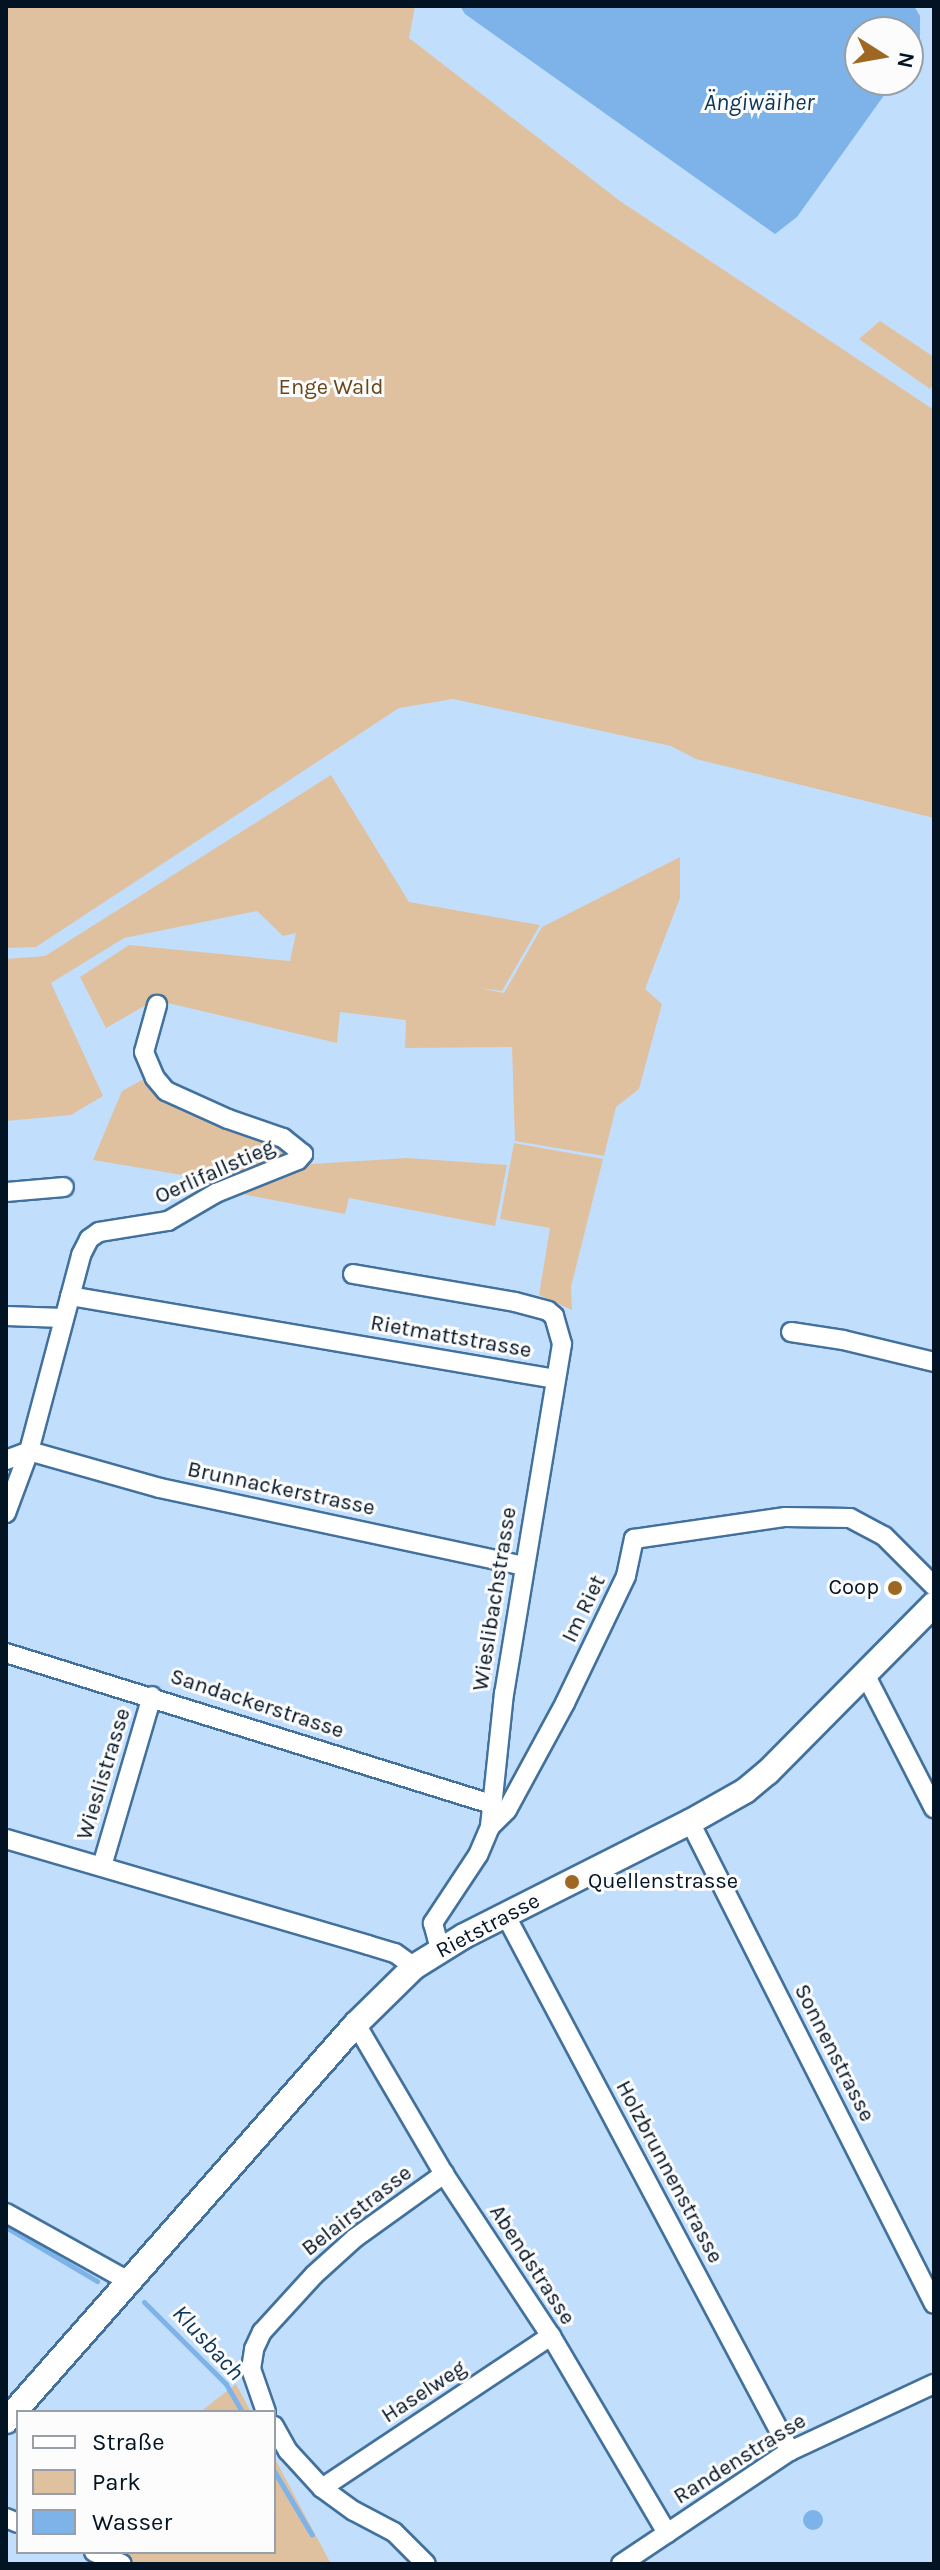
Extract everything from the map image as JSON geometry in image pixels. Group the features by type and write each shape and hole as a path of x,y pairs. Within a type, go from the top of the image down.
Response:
{"street":[{"name":"Oerlifallstieg","path":"7,1505 29,1451 81,1255 89,1239 99,1232 168,1221 216,1193 298,1160 303,1154 283,1138 228,1119 166,1091 155,1078 144,1052 157,1005"},
{"path":"6,1192 64,1187"},
{"name":"Rietmattstrasse","path":"70,1296 555,1379 562,1344 554,1316 548,1311 515,1302 353,1274"},
{"path":"6,1316 64,1318"},
{"path":"791,1332 843,1340 934,1362"},
{"name":"Wieslibachstrasse","path":"490,1827 525,1566 555,1379"},
{"path":"6,1460 29,1451"},
{"name":"Brunnackerstrasse","path":"29,1451 160,1488 525,1566"},
{"name":"Im Riet","path":"490,1827 507,1810 565,1703 626,1576 634,1539 785,1517 850,1518 884,1536 934,1586"},
{"name":"Rietstrasse","path":"6,2421 356,2024 414,1967 440,1949 723,1806 768,1772 934,1604"},
{"name":"Sandackerstrasse","path":"6,1653 491,1804"},
{"path":"865,1674 934,1808"},
{"name":"Wieslistrasse","path":"102,1866 152,1696"},
{"name":"Sonnenstrasse","path":"690,1822 934,2304"},
{"path":"440,1949 433,1923 478,1855 490,1827"},
{"path":"6,1839 381,1949 414,1967"},
{"name":"Holzbrunnenstrasse","path":"506,1916 790,2451"},
{"name":"Abendstrasse","path":"356,2024 444,2174 551,2336 667,2533"},
{"name":"Belairstrasse","path":"265,2410 251,2369 254,2349 262,2332 314,2275 355,2238 444,2174"},
{"path":"6,2213 128,2281"},
{"name":"Haselweg","path":"322,2488 551,2336"},
{"name":"Randenstrasse","path":"621,2564 790,2451 934,2384"},
{"path":"276,2430 288,2451 322,2488 354,2511 394,2532 426,2564"},
{"path":"99,2554 122,2564"}],"green space":[{"name":"Enge Wald","path":"6,6 415,6 409,38 620,201 934,410 934,818 696,759 671,746 453,699 399,708 36,947 6,948"},
{"path":"880,321 934,357 934,384 930,389 859,339"},
{"path":"331,775 409,902 540,925 502,991 479,988 504,993 542,927 680,857 680,898 645,989 662,1004 639,1089 616,1107 604,1156 515,1141 512,1047 405,1048 406,1020 340,1012 337,1043 155,1000 106,1028 80,977 129,945 290,961 296,933 283,936 257,911 124,938 51,983 103,1096 71,1115 6,1121 6,959 45,956"},
{"path":"151,1075 281,1141 312,1164 407,1158 507,1165 495,1226 349,1198 345,1214 216,1189 200,1178 93,1160 122,1091"},
{"path":"514,1143 603,1159 571,1287 572,1310 539,1295 550,1228 500,1219"},
{"path":"236,2384 250,2410 203,2410"},
{"path":"276,2461 331,2564 129,2564 109,2554 276,2554"}],"water":[{"name":"Ängiwäiher","path":"460,6 914,6 920,16 844,16 844,96 884,96 797,217 775,234 465,14"},
{"path":"813,2510 820,2513 823,2520 820,2527 813,2530 806,2527 803,2520 806,2513"}],"waterway":[{"name":"Klusbach","path":"6,2227 97,2281"},
{"name":"Klusbach","path":"144,2302 226,2384 241,2410"},
{"name":"Klusbach","path":"276,2474 312,2535"}],"place":[{"name":"Coop","path":"895,1588"},
{"name":"Quellenstrasse","path":"572,1882"}]}
